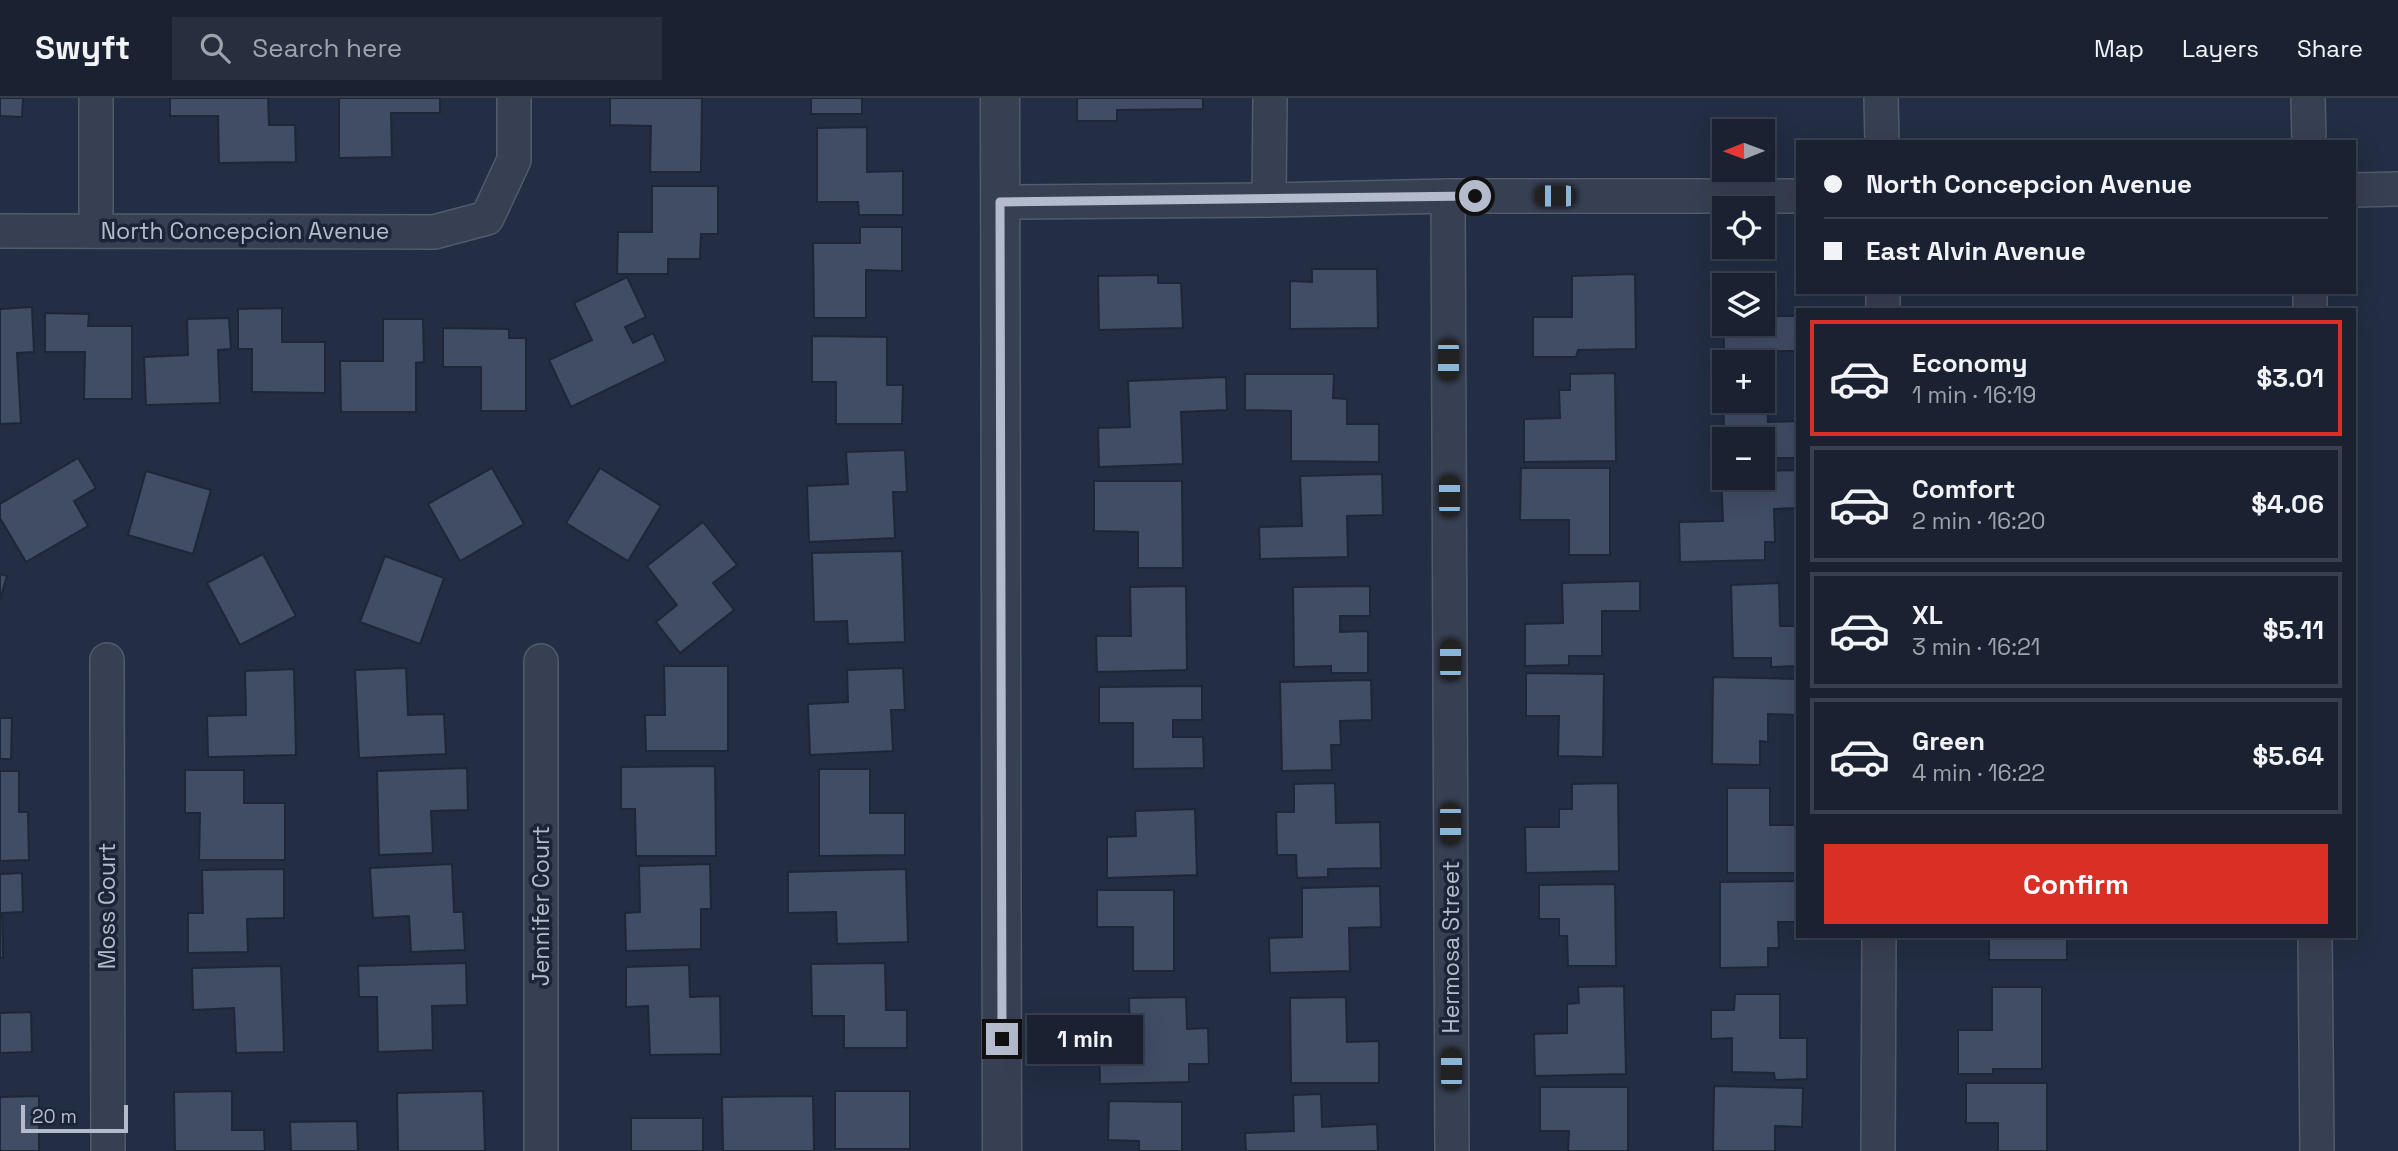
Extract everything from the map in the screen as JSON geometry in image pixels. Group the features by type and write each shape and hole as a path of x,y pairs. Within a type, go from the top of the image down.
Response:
{"street":[{"path":"96,98 96,230"},
{"name":"North Concepcion Avenue","path":"0,231 434,232 487,218 514,160 514,98"},
{"path":"1000,98 1002,1151"},
{"path":"1269,200 1270,98"},
{"path":"1881,98 1882,140"},
{"path":"2308,98 2309,140"},
{"path":"2356,190 2398,190"},
{"path":"1000,202 1448,196 1796,196"},
{"name":"Hermosa Street","path":"1448,196 1452,1151"},
{"name":"Moss Court","path":"107,660 108,1151"},
{"name":"Jennifer Court","path":"541,661 541,1151"},
{"path":"1878,1151 1879,938"},
{"path":"2315,938 2317,1151"}],"building":[{"path":"0,98 23,98 22,117 0,116"},
{"path":"170,98 268,98 269,125 295,125 296,162 219,163 218,116 170,116"},
{"path":"339,98 440,98 440,113 391,113 392,157 339,158"},
{"path":"610,98 702,98 701,172 650,172 651,126 610,125"},
{"path":"811,98 862,98 862,114 811,114"},
{"path":"1077,98 1203,98 1203,109 1117,110 1117,121 1077,121"},
{"path":"867,127 867,172 903,171 903,215 859,215 858,202 817,202 817,128"},
{"path":"652,186 718,186 718,234 701,234 700,259 668,259 668,274 617,274 618,232 652,232"},
{"path":"860,227 902,227 902,271 866,270 866,318 814,318 813,243 860,243"},
{"path":"1312,269 1377,269 1378,328 1290,329 1290,281 1312,282"},
{"path":"1635,274 1636,349 1578,350 1576,357 1533,357 1533,317 1572,317 1572,276"},
{"path":"1158,275 1158,283 1181,283 1183,328 1099,330 1098,276"},
{"path":"627,277 646,317 625,327 633,343 653,333 666,361 571,407 549,360 592,340 574,303"},
{"path":"32,307 34,352 17,353 21,423 0,424 0,309"},
{"path":"282,308 282,342 325,342 325,393 252,392 252,349 238,349 238,309"},
{"path":"45,313 89,314 88,326 132,326 132,399 84,399 85,352 45,352"},
{"path":"1775,316 1796,316 1796,351 1724,350 1724,336 1775,336"},
{"path":"229,318 231,349 218,350 220,403 146,405 144,357 188,355 187,319"},
{"path":"383,319 423,319 424,362 416,363 416,412 341,412 340,361 383,361"},
{"path":"443,328 509,329 509,338 526,338 526,411 481,411 481,367 443,367"},
{"path":"812,336 887,337 887,385 903,385 902,424 836,424 836,382 812,382"},
{"path":"1615,373 1616,461 1524,462 1524,419 1560,418 1559,390 1570,390 1570,374"},
{"path":"1245,374 1334,374 1333,398 1347,399 1347,424 1379,424 1379,462 1291,461 1291,411 1245,410"},
{"path":"1226,377 1227,410 1181,412 1183,464 1099,467 1098,428 1130,427 1128,381"},
{"path":"1724,413 1768,413 1768,422 1796,421 1796,458 1775,458 1775,427 1724,427"},
{"path":"905,450 907,492 893,492 895,538 809,542 807,486 848,484 846,452"},
{"path":"78,458 96,488 74,501 88,526 26,562 0,518 0,504"},
{"path":"492,468 524,524 460,561 428,504"},
{"path":"600,468 661,506 628,561 566,523"},
{"path":"1521,468 1610,468 1610,555 1569,555 1569,520 1520,520"},
{"path":"1796,470 1796,508 1774,509 1775,542 1765,542 1765,560 1680,562 1679,522 1723,521 1722,490 1775,490 1775,471"},
{"path":"146,471 211,490 193,554 128,535"},
{"path":"1382,474 1383,515 1347,516 1348,557 1260,559 1259,527 1302,526 1300,476"},
{"path":"1094,481 1182,481 1183,568 1138,568 1138,532 1094,531"},
{"path":"703,522 737,565 713,583 734,610 680,653 656,622 677,605 647,566"},
{"path":"902,551 905,642 848,644 847,621 814,622 812,553"},
{"path":"263,554 296,616 240,645 207,583"},
{"path":"385,556 444,578 420,644 360,622"},
{"path":"0,574 7,576 0,600"},
{"path":"1640,581 1640,611 1602,611 1602,656 1569,656 1569,665 1525,666 1525,624 1563,623 1562,583"},
{"path":"1779,583 1780,626 1796,626 1796,666 1771,667 1771,658 1733,658 1731,585"},
{"path":"1186,586 1187,670 1097,672 1096,636 1131,636 1130,587"},
{"path":"1370,586 1370,616 1340,616 1340,632 1368,631 1368,673 1331,673 1331,666 1294,667 1293,587"},
{"path":"664,666 728,666 728,751 646,751 645,715 665,715"},
{"path":"406,668 408,715 444,714 446,754 359,758 355,670"},
{"path":"903,668 905,710 891,710 893,751 810,755 808,704 848,702 847,670"},
{"path":"294,669 296,755 208,757 207,716 246,715 245,671"},
{"path":"1526,673 1604,674 1603,757 1558,756 1559,716 1526,716"},
{"path":"1713,677 1796,679 1796,715 1768,714 1768,742 1760,741 1760,765 1712,764"},
{"path":"1371,680 1372,720 1340,721 1341,745 1331,745 1332,770 1282,771 1280,682"},
{"path":"1202,686 1202,720 1173,720 1173,737 1203,737 1204,768 1133,769 1133,723 1099,723 1099,687"},
{"path":"0,718 12,718 11,759 0,759"},
{"path":"715,766 716,856 636,856 635,809 621,809 621,767"},
{"path":"467,768 468,810 431,811 433,853 379,855 377,771"},
{"path":"819,769 870,769 870,813 905,813 905,855 819,856"},
{"path":"185,770 244,770 244,803 285,803 285,860 199,860 200,813 185,813"},
{"path":"0,771 19,771 19,812 28,812 29,860 0,861"},
{"path":"1335,783 1336,823 1380,822 1381,868 1328,869 1328,877 1297,878 1296,855 1277,855 1276,812 1294,812 1294,784"},
{"path":"1618,783 1619,871 1526,873 1525,827 1559,827 1559,809 1572,809 1572,784"},
{"path":"1727,788 1770,788 1770,825 1796,825 1796,873 1727,873"},
{"path":"1195,809 1197,875 1107,878 1107,837 1136,836 1135,811"},
{"path":"452,864 454,912 463,912 465,950 411,952 409,916 373,918 370,868"},
{"path":"710,864 711,909 701,909 701,949 626,951 625,913 640,912 639,866"},
{"path":"284,869 284,918 247,919 248,952 188,953 188,913 203,913 202,870"},
{"path":"906,869 908,942 837,944 836,912 788,913 788,872"},
{"path":"22,873 23,912 2,913 3,958 0,958 0,874"},
{"path":"1796,881 1796,922 1778,922 1779,948 1768,948 1768,967 1720,968 1720,882"},
{"path":"1615,884 1616,966 1568,966 1567,936 1559,936 1559,919 1539,919 1539,885"},
{"path":"1380,886 1381,927 1349,928 1350,971 1270,973 1269,938 1302,937 1302,888"},
{"path":"1097,890 1174,890 1174,971 1133,971 1133,927 1097,927"},
{"path":"1989,938 2067,938 2067,960 1989,960"},
{"path":"466,963 467,1005 432,1006 433,1050 378,1052 377,997 359,997 358,966"},
{"path":"885,963 886,1010 907,1010 907,1048 844,1048 844,1016 812,1016 811,964"},
{"path":"689,965 690,997 720,996 721,1054 650,1055 648,1006 626,1007 626,967"},
{"path":"281,966 284,1052 236,1053 234,1008 193,1010 192,968"},
{"path":"1624,986 1626,1074 1535,1076 1534,1034 1567,1033 1567,1004 1579,1003 1578,987"},
{"path":"1992,987 2042,987 2042,1069 1993,1069 1993,1074 1958,1074 1958,1030 1992,1030"},
{"path":"1735,994 1780,994 1780,1038 1807,1038 1807,1079 1775,1080 1774,1073 1732,1072 1732,1038 1711,1039 1711,1010 1734,1010"},
{"path":"1186,997 1187,1029 1208,1028 1209,1064 1189,1064 1189,1082 1100,1084 1099,1045 1130,1044 1129,998"},
{"path":"1346,997 1347,1042 1379,1041 1379,1083 1291,1083 1290,998"},
{"path":"31,1012 32,1052 0,1053 0,1013"},
{"path":"1966,1083 2047,1083 2047,1151 1998,1151 1998,1123 1966,1123"},
{"path":"1714,1086 1803,1088 1802,1127 1775,1126 1775,1151 1713,1151"},
{"path":"1540,1087 1628,1087 1628,1151 1568,1151 1569,1131 1540,1131"},
{"path":"232,1091 232,1130 264,1130 265,1151 175,1151 174,1092"},
{"path":"483,1091 485,1151 398,1151 397,1093"},
{"path":"835,1091 910,1091 910,1149 835,1149"},
{"path":"1321,1094 1322,1127 1377,1124 1378,1151 1246,1151 1245,1133 1294,1131 1293,1095"},
{"path":"39,1096 39,1151 0,1151 0,1097"},
{"path":"813,1096 814,1151 723,1151 722,1097"},
{"path":"1109,1101 1182,1102 1182,1151 1139,1151 1139,1141 1108,1140"},
{"path":"631,1118 703,1118 703,1151 631,1151"},
{"path":"357,1121 358,1151 291,1151 290,1122"}],"route":[{"path":"1002,1039 1000,202 1475,196"}]}
